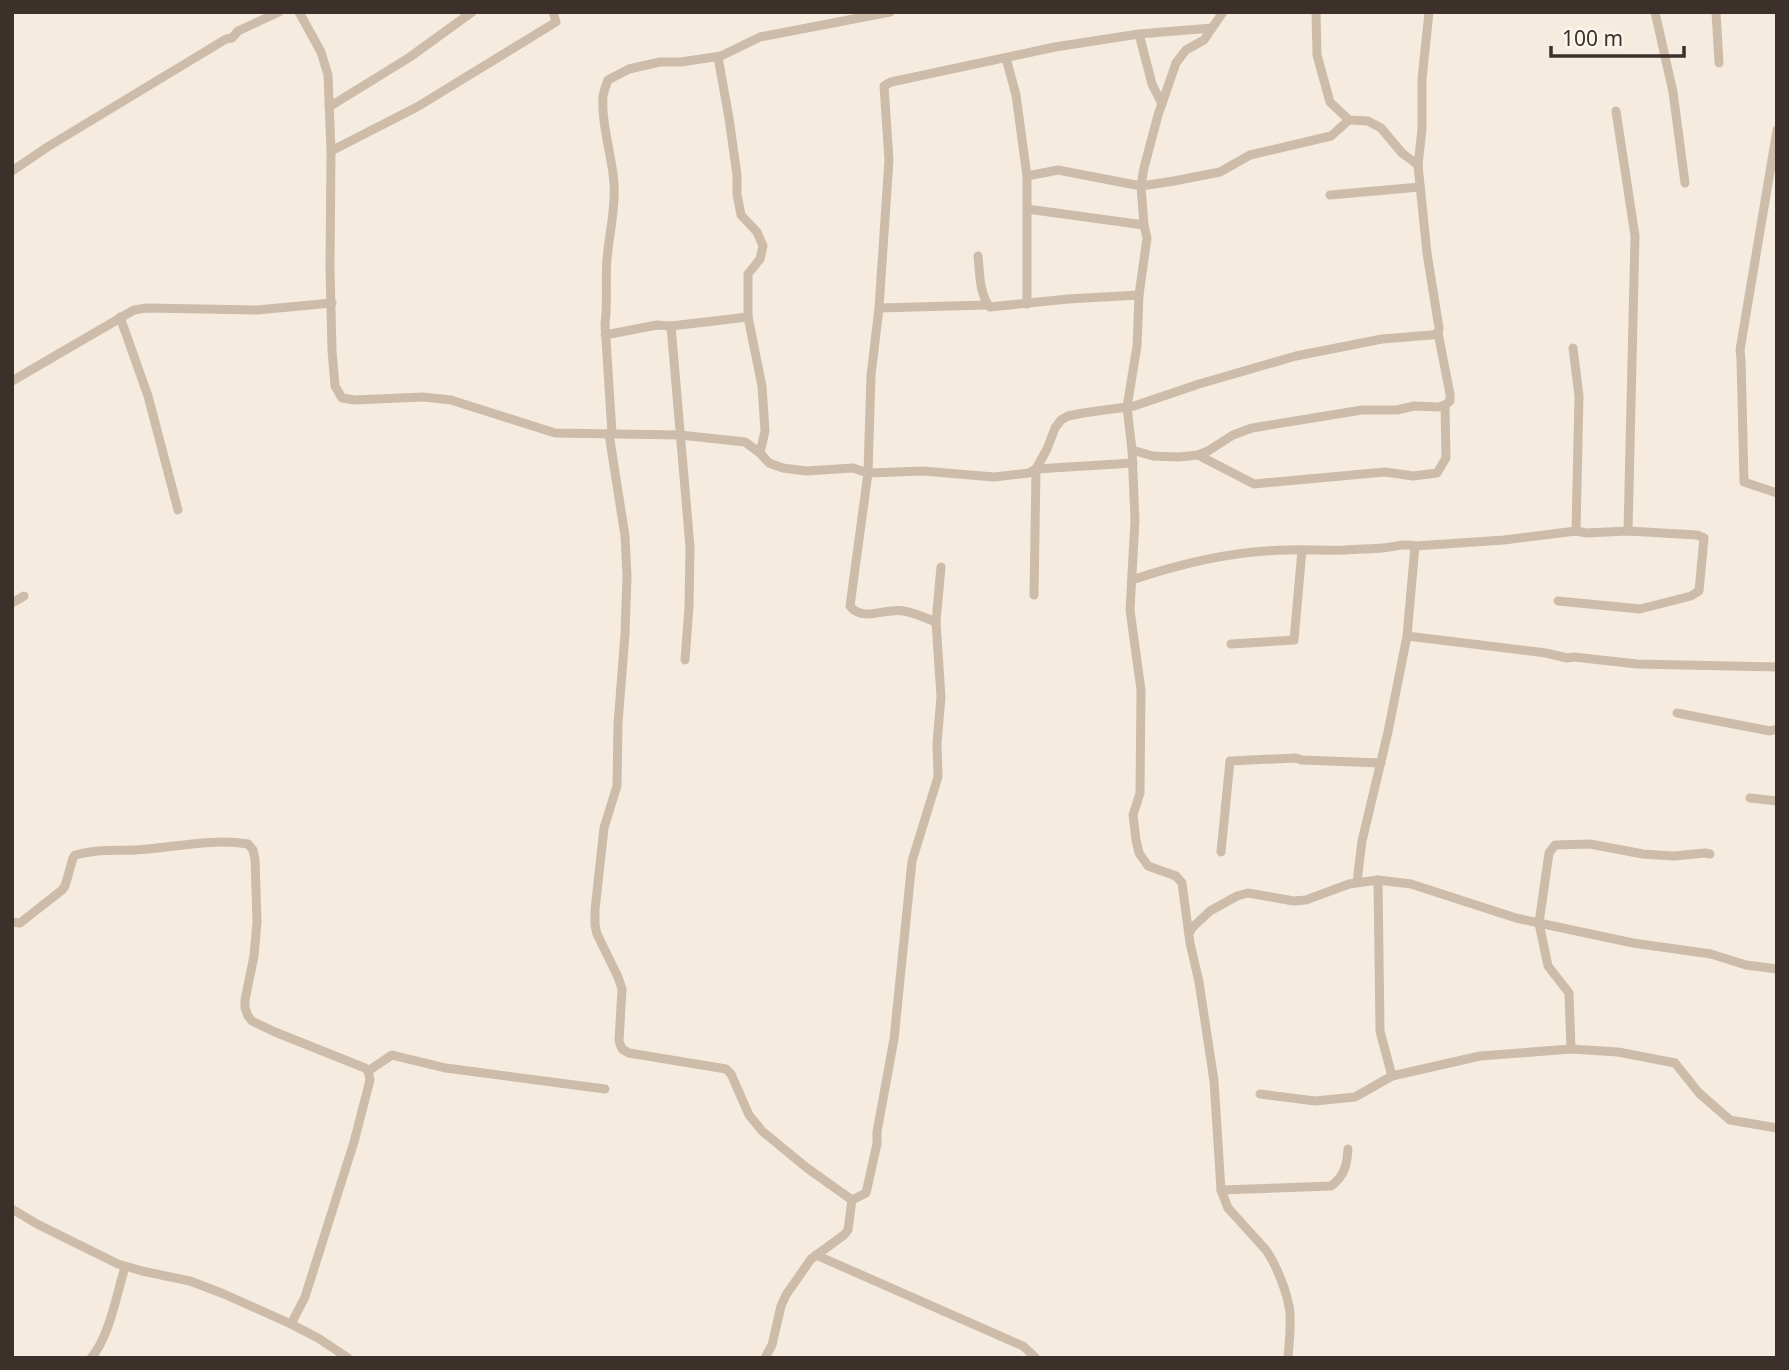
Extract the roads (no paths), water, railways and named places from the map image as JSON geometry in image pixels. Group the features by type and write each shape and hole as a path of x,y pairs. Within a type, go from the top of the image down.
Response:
{"street":[{"path":"12,171 49,146 226,39 232,38 238,31 279,12"},
{"path":"299,12 321,52 328,75 331,303 335,386 342,398 355,400 423,397 451,400 555,433 680,435 745,442 769,463 782,468 806,471 853,468 868,473 923,471 994,477 1029,473 1036,469 1133,463"},
{"path":"329,107 410,57 472,12"},
{"path":"331,151 417,107 556,22 553,12"},
{"path":"852,1200 762,1131 749,1115 731,1074 726,1069 629,1054 622,1049 619,1041 622,989 595,925 604,828 617,786 627,576 625,536 611,433 605,335 606,262 614,185 603,95 608,80 629,69 660,62 718,57 760,37 890,12"},
{"path":"1223,12 1204,40 1186,50 1175,63 1141,186 1147,238 1139,295 1137,346 1127,407 1135,520 1130,610 1141,690 1140,793 1133,815 1139,853 1148,866 1181,880 1214,1081 1221,1189 1228,1208 1272,1258 1290,1311 1288,1358"},
{"path":"1316,12 1317,55 1330,102 1349,120 1368,121 1381,128 1402,153 1418,165"},
{"path":"1132,450 1153,456 1198,455 1252,428 1362,410 1396,410 1414,405 1438,407 1450,401 1427,253 1418,165 1422,129 1422,79 1429,12"},
{"path":"1654,12 1673,92 1685,183"},
{"path":"1716,12 1719,63"},
{"path":"936,622 901,610 866,615 854,612 850,606 868,473 871,376 889,160 884,86 891,82 1055,47 1139,34 1212,28"},
{"path":"1139,34 1152,84 1162,104"},
{"path":"718,57 741,215 757,232 763,246 760,259 748,274 748,317 762,386 765,431 760,453"},
{"path":"1006,58 1016,95 1027,176 1027,304"},
{"path":"1616,111 1635,236 1628,531"},
{"path":"1027,176 1058,170 1141,186 1174,181 1220,172 1250,155 1331,136 1349,120"},
{"path":"1777,130 1740,350 1744,482 1777,493"},
{"path":"1330,195 1420,187"},
{"path":"1027,209 1144,225"},
{"path":"978,256 982,291 987,305"},
{"path":"878,308 995,307 1139,295"},
{"path":"12,380 134,310 257,310 331,303"},
{"path":"120,317 148,396 178,510"},
{"path":"605,335 657,325 671,326 748,317"},
{"path":"671,326 690,547 685,660"},
{"path":"1034,595 1036,469 1061,420 1068,416 1140,404 1296,356 1382,339 1438,333"},
{"path":"1573,348 1579,396 1576,531"},
{"path":"1198,455 1254,484 1385,472 1413,476 1437,473 1446,458 1445,405"},
{"path":"1132,580 1177,565 1218,556 1285,550 1340,551 1406,544 1415,546 1504,540 1576,531 1628,531 1704,538 1699,591 1691,596 1640,609 1558,601"},
{"path":"1357,882 1362,841 1392,717 1407,636 1415,546"},
{"path":"1231,645 1294,640 1302,550"},
{"path":"852,1200 866,1193 877,1143 894,1039 912,861 938,777 937,743 941,697 936,622 941,567"},
{"path":"12,603 24,596"},
{"path":"1407,636 1567,658 1637,664 1777,667"},
{"path":"1677,713 1770,731 1777,729"},
{"path":"1222,852 1230,761 1296,758 1381,763"},
{"path":"1749,798 1777,802"},
{"path":"12,922 20,923 62,890 75,855 102,849 134,850 236,842 248,844 253,850 257,914 254,956 244,1000 248,1016 275,1032 365,1068 370,1080 354,1142 305,1297 291,1324"},
{"path":"1571,1049 1569,993 1548,966 1539,923 1549,853 1555,845 1590,844 1674,856 1705,853 1710,855"},
{"path":"1189,933 1210,911 1237,896 1248,893 1294,901 1306,900 1338,887 1378,880 1411,884 1516,918 1777,969"},
{"path":"1378,880 1380,1031 1392,1076"},
{"path":"1260,1094 1315,1101 1355,1097 1392,1076 1480,1056 1571,1049 1618,1052 1675,1063 1699,1093 1730,1120 1777,1128"},
{"path":"368,1071 392,1055 446,1068 605,1089"},
{"path":"1221,1189 1331,1186 1337,1182 1347,1165 1349,1149"},
{"path":"765,1358 772,1345 786,1295 811,1259 848,1230 852,1200"},
{"path":"12,1209 118,1264 190,1281 224,1294 291,1324 348,1358"},
{"path":"816,1255 1023,1346 1036,1358"},
{"path":"91,1358 98,1351 104,1337 125,1266"}]}
